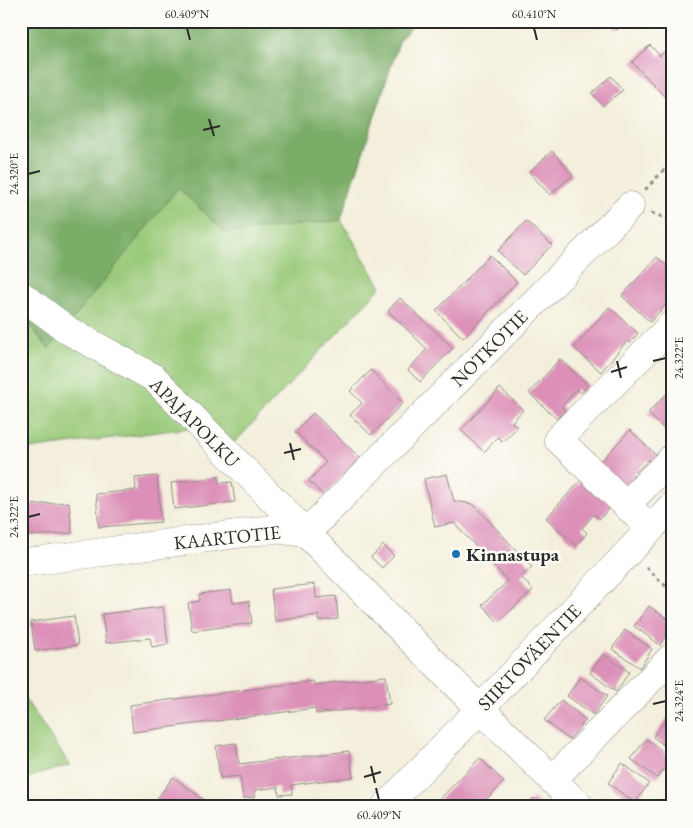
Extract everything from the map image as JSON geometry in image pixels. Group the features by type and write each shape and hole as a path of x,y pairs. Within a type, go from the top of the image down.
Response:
{"street":[{"name":"NOTKOTIE","path":"306,533 630,206"},
{"name":"APAJAPOLKU","path":"21,295 69,331 154,378 306,533"},
{"path":"651,528 558,439 672,325"},
{"path":"626,505 672,458"},
{"name":"SIIRTOVÄENTIE","path":"385,807 672,506"},
{"name":"KAARTOTIE","path":"21,563 274,529 306,533 580,807"},
{"path":"552,780 672,657"}],"path":[{"path":"630,206 672,161"}],"green space":[{"path":"34,21 418,21 400,39 341,220 226,233 178,188 49,349 21,314 21,39"},
{"path":"178,187 226,233 341,220 381,287 237,440 217,456 189,428 21,450 21,314 49,349"},
{"path":"21,693 70,765 21,780"}],"water":[{"path":"21,21 34,21 21,39"}],"building":[{"path":"588,21 601,21 595,28"},
{"path":"608,21 625,21 617,30"},
{"path":"650,45 660,56 667,49 672,54 672,104 632,62"},
{"path":"611,76 623,90 603,106 592,93"},
{"path":"552,151 573,175 550,195 529,172"},
{"path":"526,221 552,245 523,275 498,251"},
{"path":"490,255 517,282 463,338 436,311"},
{"path":"657,257 672,271 672,298 650,322 622,296"},
{"path":"400,298 453,348 420,382 408,370 427,349 388,311"},
{"path":"609,307 638,333 630,343 627,341 601,372 574,348"},
{"path":"560,359 588,385 581,393 577,389 561,407 565,410 557,419 529,393"},
{"path":"371,370 403,403 371,435 350,415 362,403 350,391"},
{"path":"500,388 523,410 512,422 517,427 503,442 498,437 484,452 461,430"},
{"path":"672,388 672,437 648,413"},
{"path":"313,413 360,458 324,496 309,481 326,462 295,432"},
{"path":"630,430 658,457 652,463 648,460 631,477 636,481 628,490 599,463"},
{"path":"447,474 454,501 473,504 532,567 521,577 533,590 498,622 482,605 508,581 454,523 435,527 424,479"},
{"path":"157,476 161,522 99,527 96,494 136,490 135,478"},
{"path":"585,476 614,502 600,519 594,514 582,528 587,533 576,545 546,518"},
{"path":"219,477 219,483 232,482 235,502 174,509 171,483"},
{"path":"69,502 72,533 30,536 28,505"},
{"path":"383,545 394,556 382,568 371,557"},
{"path":"315,584 316,598 336,596 338,619 318,621 318,615 275,621 271,589"},
{"path":"231,590 233,603 249,601 252,623 192,631 188,603 200,601 199,594"},
{"path":"649,606 672,622 672,629 660,645 634,626"},
{"path":"163,607 168,644 152,647 150,638 106,643 102,614"},
{"path":"74,616 78,645 35,651 31,622"},
{"path":"625,630 652,649 640,668 612,649"},
{"path":"21,634 24,634 27,657 21,658"},
{"path":"603,654 629,672 616,692 590,673"},
{"path":"386,676 390,704 316,714 315,708 133,732 130,705 313,681 314,685"},
{"path":"580,677 607,696 594,715 567,696"},
{"path":"561,700 586,720 569,740 544,720"},
{"path":"668,717 672,719 672,751 653,737"},
{"path":"646,739 672,758 657,778 631,759"},
{"path":"236,743 239,764 349,751 353,777 291,785 292,794 279,795 278,787 255,790 255,797 243,798 240,776 220,778 216,746"},
{"path":"480,758 504,782 479,807 432,807"},
{"path":"622,763 649,783 635,803 608,783"},
{"path":"173,777 213,807 151,807"},
{"path":"533,798 543,807 525,807"}],"place":[{"name":"Kinnastupa","path":"456,554"}]}
